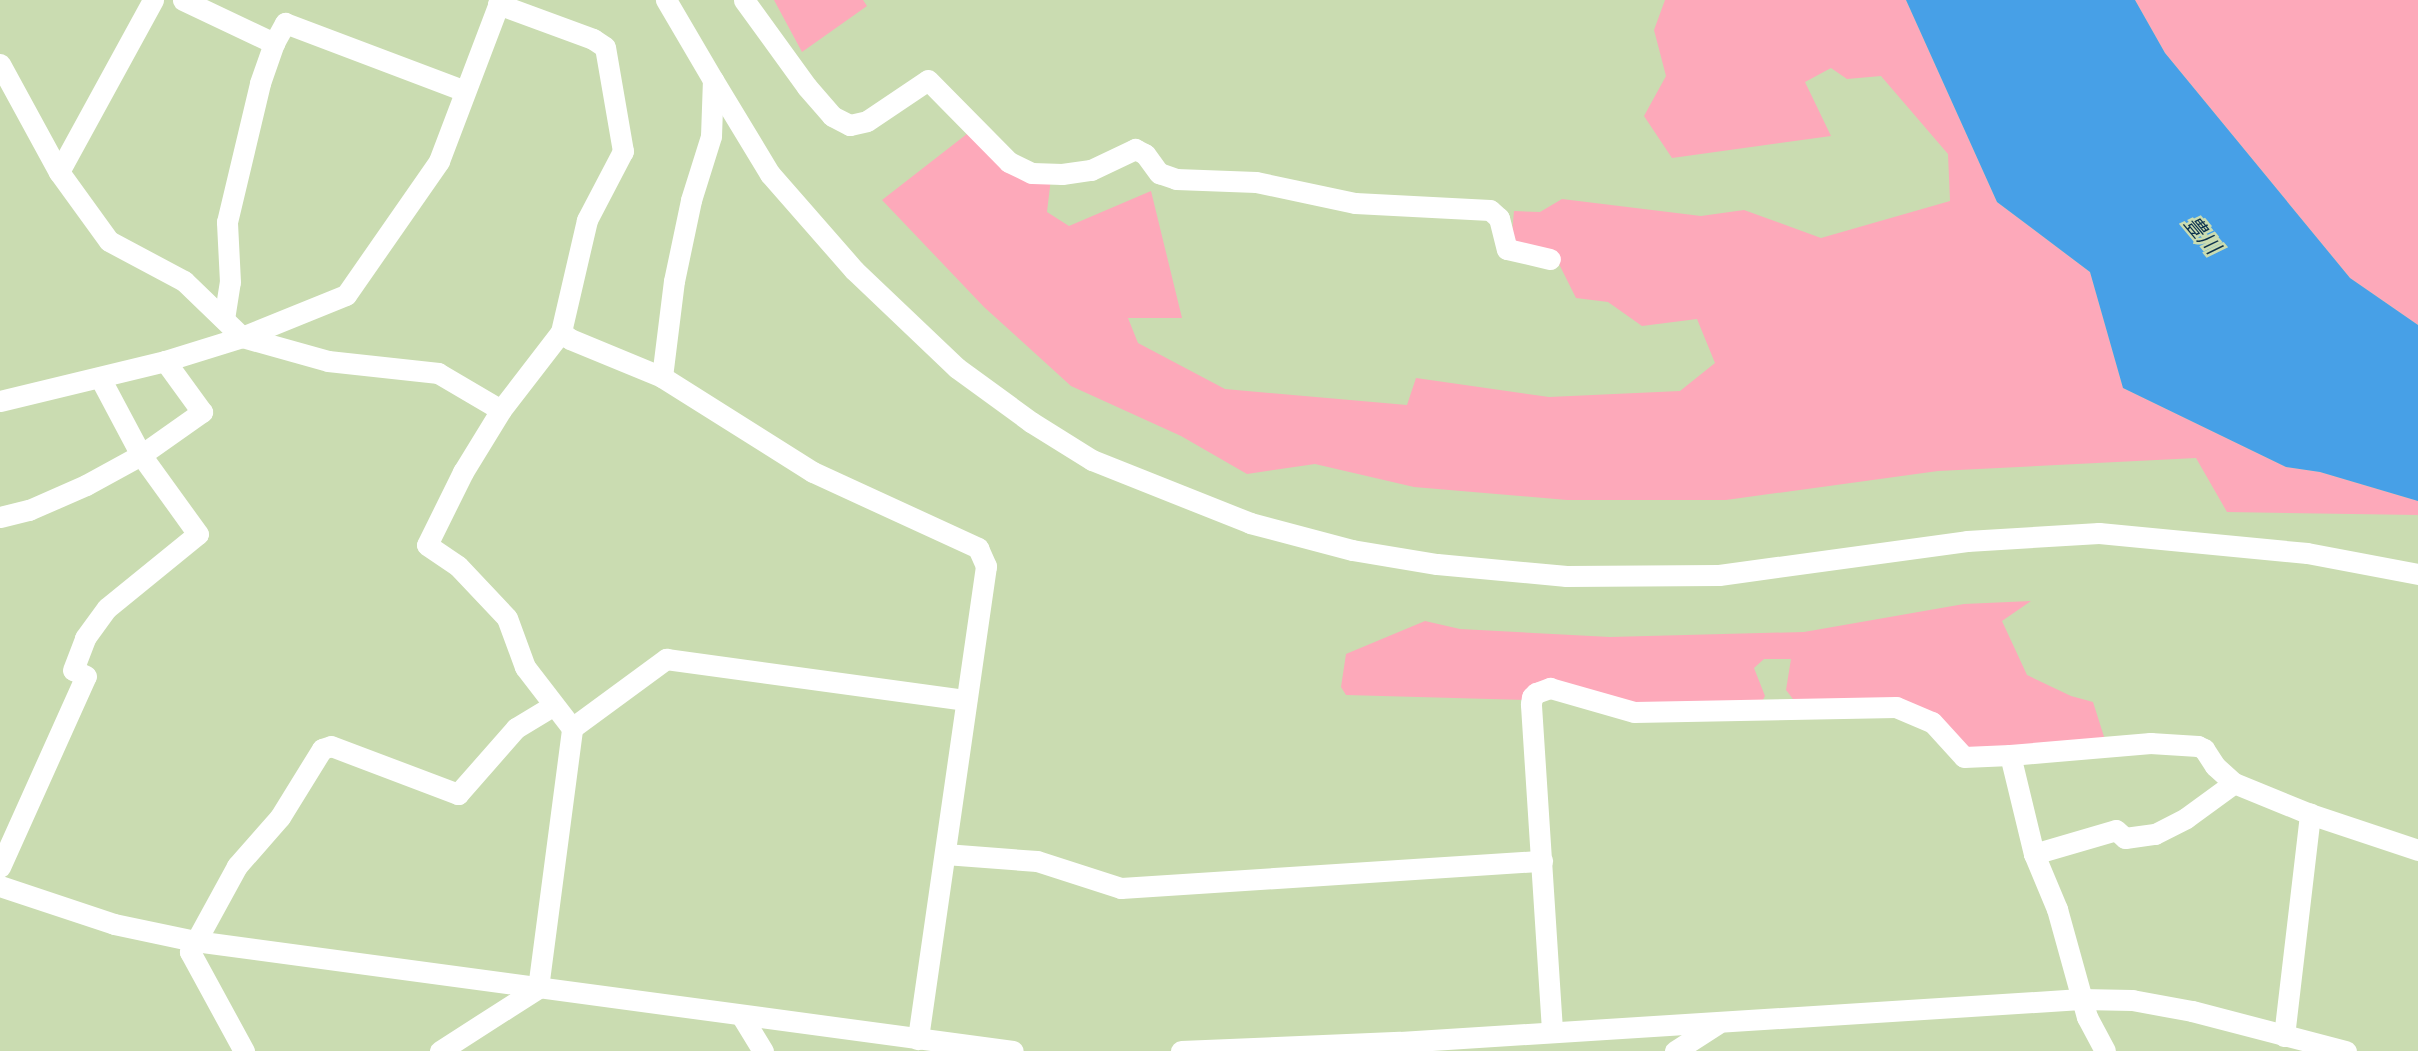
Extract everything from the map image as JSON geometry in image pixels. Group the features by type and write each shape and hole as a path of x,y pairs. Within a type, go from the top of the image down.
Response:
{"street":[{"path":"59,172 153,0"},
{"path":"183,0 274,43"},
{"path":"666,0 770,174 854,270 957,368 1031,422 1093,460 1250,523 1352,550 1437,564 1566,576 1719,575 1967,541 2099,533 2307,553 2418,574"},
{"path":"744,0 807,87 832,116 850,125 867,121 928,80 1009,162 1032,173 1062,174 1091,170 1135,149 1145,155 1159,173 1176,179 1256,182 1354,203 1490,210 1499,218 1507,249 1550,259"},
{"path":"0,401 164,361 242,337 346,295 439,161 499,2 593,38 605,47 623,151 587,220 561,332 500,410 463,472 427,545 458,566 507,618 526,667 572,728 538,988 440,1051"},
{"path":"224,319 230,282 227,222 260,83 274,43 285,23 465,91"},
{"path":"0,64 59,172 109,241 184,281 242,337 328,362 438,373 500,410"},
{"path":"662,377 674,281 691,200 710,136 713,80"},
{"path":"561,332 570,339 662,377 813,472 978,548 986,566 918,1038"},
{"path":"0,517 29,510 86,485 141,454 202,412 164,361"},
{"path":"0,867 86,676 73,670 85,638 107,608 198,534 141,454 100,378"},
{"path":"572,728 666,659 966,701"},
{"path":"1552,1030 1531,704 1532,697 1550,688 1634,712 1896,707 1932,722 1965,757 2150,743 2190,745 2204,748 2215,766 2234,782 2310,814 2418,850"},
{"path":"244,1051 190,952 237,866 280,817 322,749 331,746 458,794 516,729 554,705"},
{"path":"2010,755 2034,854 2057,909 2081,999 2093,1032 2105,1051"},
{"path":"2034,854 2116,830 2125,838 2155,834 2186,818 2234,782"},
{"path":"2293,1043 2310,814"},
{"path":"945,853 1037,861 1121,888 1542,861"},
{"path":"0,886 114,924 195,941 1013,1051"},
{"path":"1181,1051 1403,1047 1552,1030 1717,1024 2081,999 2132,1000 2192,1011 2293,1043 2346,1051"},
{"path":"741,1015 763,1051"},
{"path":"1675,1051 1717,1024"}],"shaded area":[{"path":"774,0 863,0 867,6 802,52"},
{"path":"1665,0 1906,0 1997,202 2090,272 2123,388 2286,467 2320,472 2418,501 2418,515 2227,512 2196,458 1938,471 1726,500 1567,500 1414,487 1315,464 1247,474 1181,436 1071,386 984,307 882,200 972,130 1051,178 1047,212 1069,226 1151,191 1182,318 1128,318 1138,343 1225,389 1407,405 1416,378 1549,397 1680,391 1715,363 1697,319 1642,326 1608,302 1576,298 1558,262 1511,244 1514,211 1540,212 1562,199 1701,216 1744,210 1821,238 1950,201 1948,154 1881,76 1847,79 1831,68 1805,82 1831,136 1672,158 1644,116 1666,76 1654,30"},
{"path":"2135,0 2418,0 2418,325 2350,278 2165,53"},
{"path":"2031,601 2002,621 2027,675 2071,696 2093,702 2106,743 1969,757 1938,722 1800,708 1786,690 1791,659 1764,659 1754,668 1765,696 1760,705 1634,708 1571,692 1527,700 1346,695 1341,687 1346,654 1425,621 1460,629 1610,637 1804,632 1964,604"}],"water":[{"name":"豊川","path":"1906,0 2135,0 2165,53 2350,278 2418,325 2418,501 2320,472 2286,467 2123,388 2090,272 1997,202"}]}
